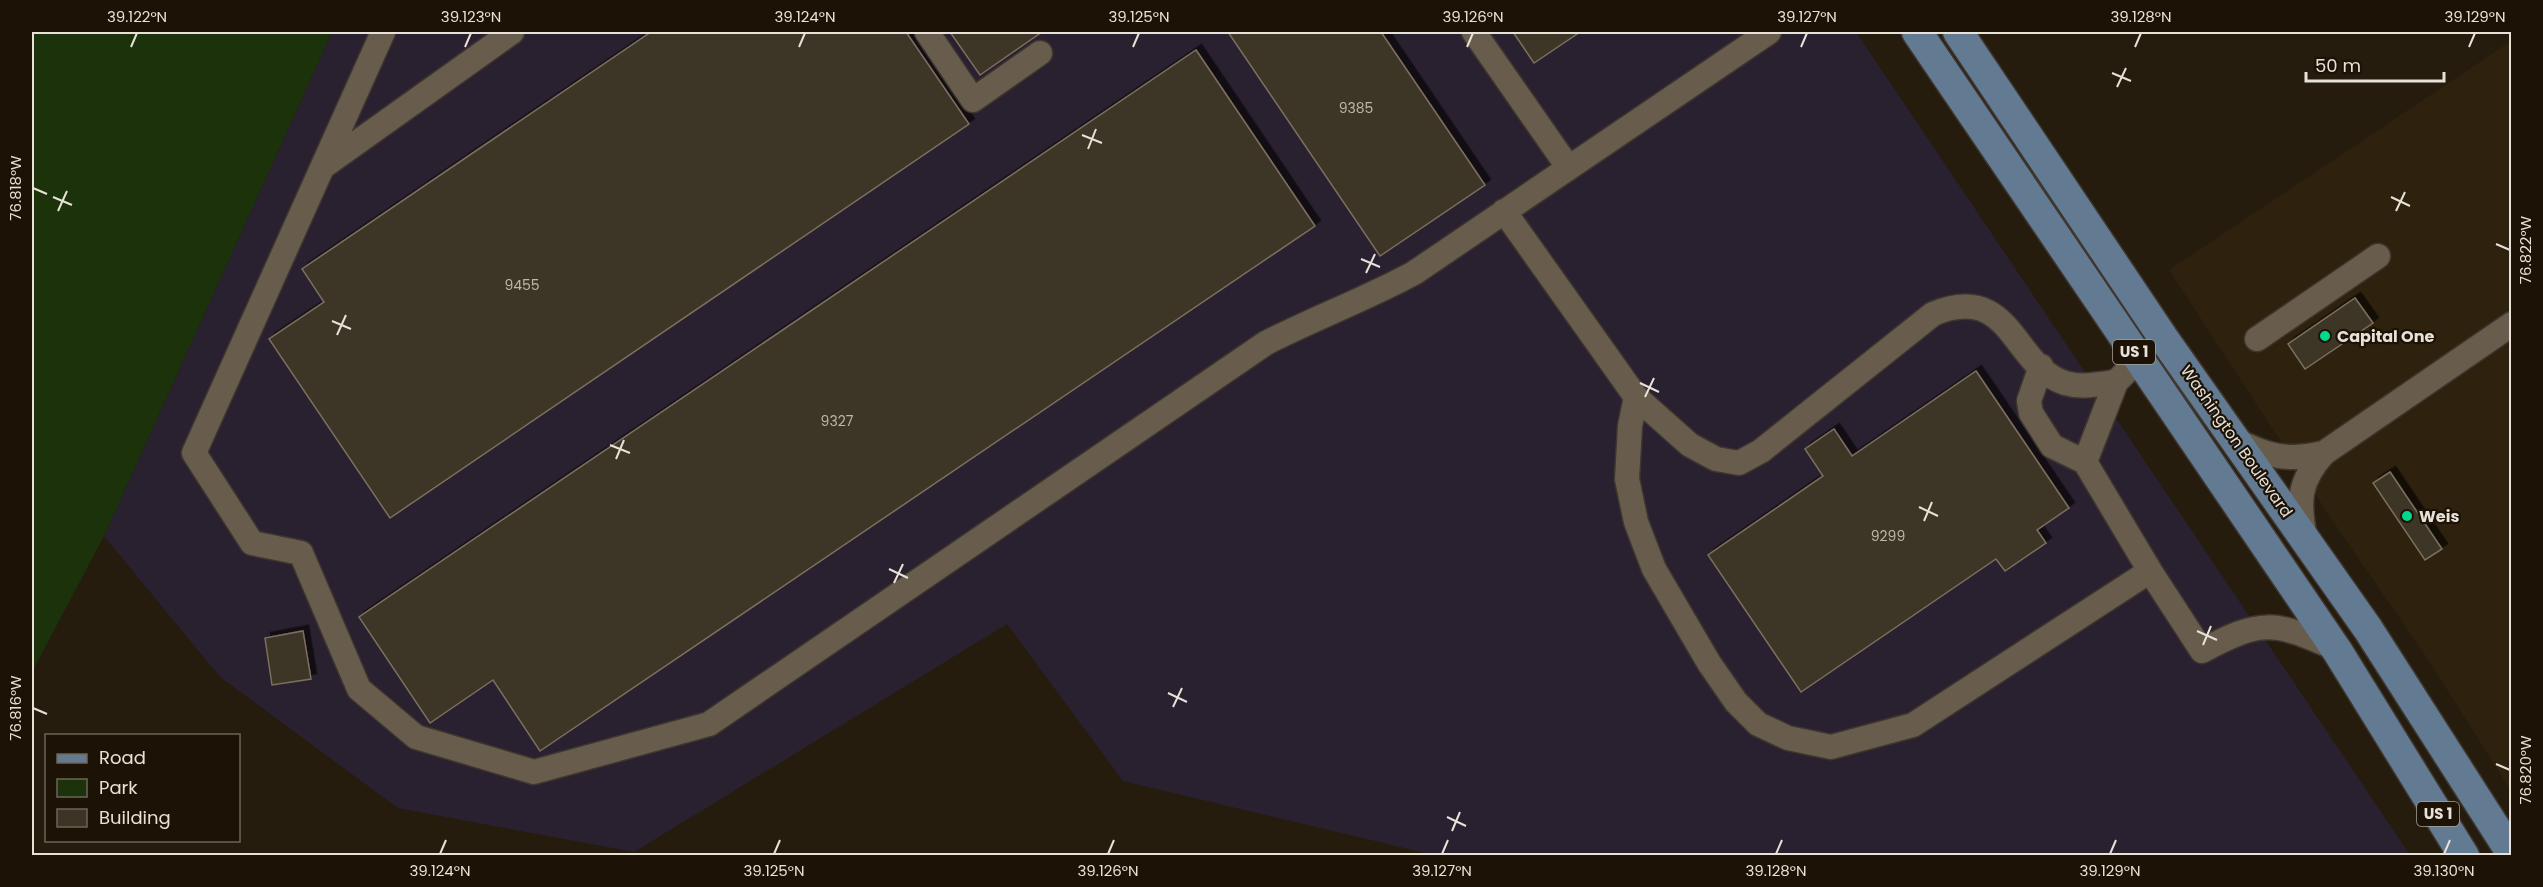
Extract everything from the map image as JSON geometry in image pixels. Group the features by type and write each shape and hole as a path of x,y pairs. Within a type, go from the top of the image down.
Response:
{"main road":[{"name":"Washington Boulevard","path":"1917,32 2335,648 2464,855"},
{"name":"Washington Boulevard","path":"1958,32 2374,638 2511,854"}],"lane":[{"path":"383,32 194,453 252,543 301,553 359,689 416,737 534,772 709,724 1266,343 1318,316 1365,300 1414,273 1769,32"},
{"path":"322,167 512,32"},
{"path":"927,32 973,100 1040,53"},
{"path":"1474,32 1568,167"},
{"path":"1504,211 1636,397 1690,445 1716,459 1739,463 1761,451 1933,314 1950,307 1971,306 1991,314 2050,375 2063,382 2082,386 2116,382"},
{"path":"2257,339 2378,256"},
{"path":"2305,538 2300,511 2301,490 2310,469 2324,453 2511,324"},
{"path":"2085,462 2116,382 2139,359"},
{"path":"2041,366 2029,401 2031,412 2052,446 2085,462 2150,571 2202,651 2237,632 2259,626 2277,626 2298,632 2335,648"},
{"path":"1636,397 1630,426 1627,479 1636,522 1654,569 1709,663 1736,702 1758,724 1788,738 1831,747 1913,725 2150,571"},
{"path":"2236,440 2259,451 2285,458 2303,458 2324,453"}],"shaded area":[{"path":"332,32 1856,32 2410,855 1434,855 1123,781 1007,624 634,852 398,808 220,677 104,536"},
{"path":"2511,41 2511,791 2429,661 2330,517 2169,270"}],"green space":[{"path":"32,32 332,32 104,536 32,672"}],"building":[{"path":"651,32 906,32 969,124 390,518 269,339 324,302 302,269"},
{"path":"950,32 1042,32 980,75"},
{"path":"1228,32 1381,32 1485,185 1380,256"},
{"path":"1513,32 1580,32 1534,63"},
{"path":"1196,50 1315,226 540,751 493,680 430,723 359,617"},
{"path":"2355,298 2373,323 2305,369 2288,344"},
{"path":"1976,371 2069,508 2037,530 2046,543 2005,571 1996,559 1801,692 1708,555 1823,476 1805,449 1834,429 1852,456"},
{"name":"Weis","path":"2390,472 2442,549 2425,560 2373,483"},
{"path":"303,631 311,679 272,685 265,638"}],"place":[{"name":"Capital One","path":"2325,336"},
{"name":"Weis","path":"2407,516"}]}
